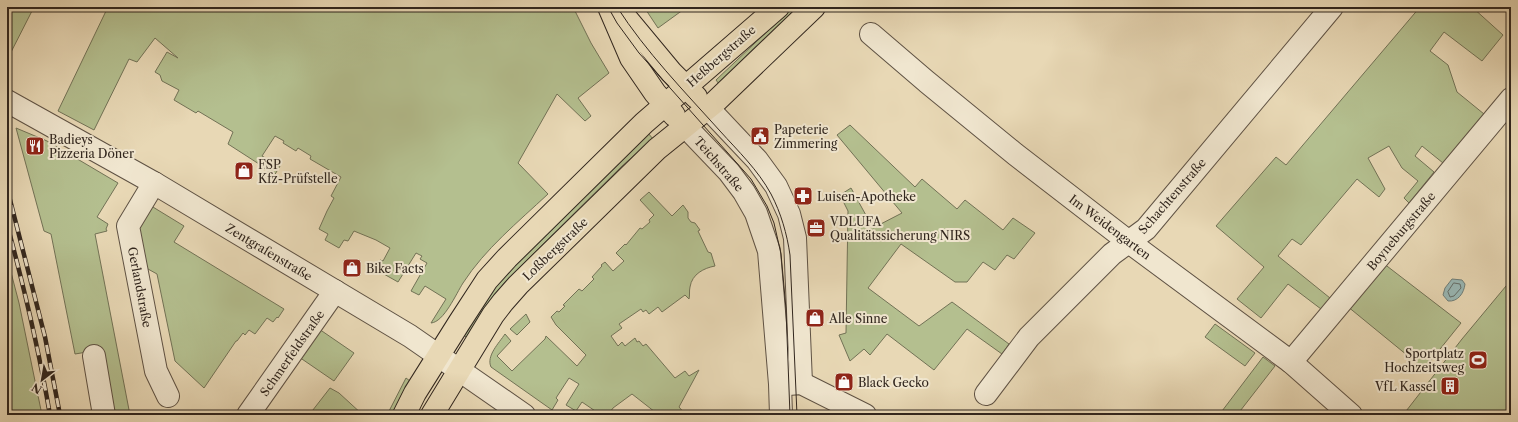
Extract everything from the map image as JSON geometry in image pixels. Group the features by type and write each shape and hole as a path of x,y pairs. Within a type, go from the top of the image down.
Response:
{"main road":[{"name":"Teichstraße","path":"609,7 631,58 647,83 685,126"},
{"path":"617,7 645,42 685,87 707,107 814,7"},
{"name":"Heßbergstraße","path":"665,105 778,7"},
{"path":"404,415 415,393 438,355 487,280 507,258 644,123 665,105"},
{"name":"Loßbergstraße","path":"432,415 493,315 518,285 657,149 707,107"}],"street":[{"name":"Schachtenstraße","path":"986,394 1029,337 1112,254 1146,229 1332,7"},
{"name":"Im Weidengarten","path":"871,34 1009,149 1129,242 1291,362 1351,415"},
{"name":"Boyneburgstraße","path":"1291,362 1511,99"},
{"name":"Zentgrafenstraße","path":"7,101 154,183 410,336 524,415"},
{"path":"707,107 757,160 776,186 789,214 796,244 801,383"},
{"name":"Teichstraße","path":"685,126 729,172 744,192 756,213 769,251 780,384 781,415"},
{"name":"Gerlandstraße","path":"154,183 128,226 156,371 168,396"},
{"name":"Schmerfeldstraße","path":"248,415 335,292"},
{"path":"94,356 104,415"},
{"path":"780,384 801,383 865,415"}],"green space":[{"path":"7,7 34,7 7,60"},
{"path":"100,7 573,7 591,43 609,73 578,98 591,116 585,121 557,94 518,163 548,194 481,259 463,283 445,313 436,321 431,323 446,299 425,286 419,295 411,291 427,263 420,259 422,256 416,253 398,282 375,269 380,260 383,261 390,248 376,240 354,231 348,241 344,240 339,248 325,240 328,234 319,229 334,198 331,196 341,177 310,159 311,156 298,148 296,151 275,136 262,156 280,166 274,176 259,164 228,144 233,132 198,111 196,113 174,100 179,90 162,81 160,75 155,72 167,52 178,58 155,38 137,62 129,59 94,130 58,111 106,11"},
{"path":"644,7 687,7 658,28"},
{"path":"793,7 802,7 719,84 716,80"},
{"path":"1420,7 1472,7 1503,35 1482,61 1444,32 1430,51 1448,65 1457,92 1484,114 1443,163 1422,146 1415,156 1434,172 1409,203 1404,198 1418,181 1402,168 1389,146 1368,158 1385,189 1379,197 1357,179 1301,245 1292,239 1278,256 1330,298 1321,309 1288,284 1261,318 1237,299 1264,267 1216,226 1276,157 1286,165"},
{"path":"850,125 915,187 922,179 957,209 965,200 1003,230 1013,218 1035,233 1014,259 1007,255 995,270 983,262 967,282 955,282 901,244 868,288 919,326 952,302 1009,344 1002,354 967,329 934,370 887,334 870,355 864,349 850,361 839,335 846,333 848,211 840,195 851,188 873,228 902,213 837,135"},
{"path":"16,128 47,141 118,183 97,217 108,224 106,229 107,231 95,234 130,415 110,415 99,350 75,354 51,234 44,231"},
{"path":"648,133 653,139 622,166 507,280 491,299 469,339 462,334 491,287"},
{"path":"649,192 672,216 683,205 688,212 688,218 691,222 695,223 700,230 698,231 708,252 711,253 715,266 707,268 696,275 691,282 689,299 685,295 662,312 658,307 649,314 646,310 643,312 641,309 619,324 622,328 611,336 618,346 622,342 625,346 635,338 637,342 639,341 643,346 646,344 675,378 685,371 689,376 699,370 679,407 686,415 665,415 655,412 632,394 613,408 608,415 601,415 582,402 576,411 566,405 579,384 569,378 556,398 558,400 552,410 491,367 490,358 505,334 511,341 497,356 512,371 545,339 546,336 577,366 586,355 556,325 551,317 565,306 563,305 579,289 582,291 594,279 592,277 602,266 601,265 605,262 613,271 624,261 616,253 625,244 626,245 640,228 642,229 650,222 649,220 654,215 640,200"},
{"path":"148,204 184,226 174,242 284,309 278,318 277,317 273,322 267,318 255,334 249,330 245,335 243,333 204,388 175,361 157,274 139,264 132,232"},
{"path":"7,257 19,303 42,415 7,415"},
{"path":"1383,263 1461,323 1424,369 1347,306"},
{"name":"Sportplatz Hochzeitsweg","path":"1511,280 1511,415 1403,415 1462,339"},
{"path":"526,314 530,322 517,335 510,329"},
{"path":"1215,324 1255,353 1245,366 1205,337"},
{"path":"319,329 354,353 334,381 299,357"},
{"path":"1263,357 1275,366 1237,415 1219,415"},
{"path":"406,378 410,381 392,415 387,415"},
{"path":"330,388 339,393 363,415 309,415"}],"water":[{"path":"1452,279 1462,280 1465,284 1462,294 1458,298 1448,301 1443,295 1445,288"}],"tram line":[{"path":"608,7 617,23 639,53 751,179 767,206 774,223 781,254 786,309 790,415"},
{"path":"617,7 640,40 666,71 741,153 766,185 775,201 783,224 790,255 797,415"}],"railway":[{"path":"7,188 45,337 60,415"},
{"path":"7,224 31,319 50,415"}],"place":[{"name":"Papeterie Zimmering","path":"760,136"},
{"name":"Badieys Pizzeria Döner","path":"35,146"},
{"name":"FSP Kfz-Prüfstelle","path":"244,171"},
{"name":"Luisen-Apotheke","path":"803,196"},
{"name":"VDLUFA Qualitätssicherung NIRS","path":"816,228"},
{"name":"Bike Facts","path":"352,268"},
{"name":"Alle Sinne","path":"815,318"},
{"name":"Sportplatz Hochzeitsweg","path":"1478,360"},
{"name":"Black Gecko","path":"844,382"},
{"name":"VfL Kassel","path":"1450,386"}]}
